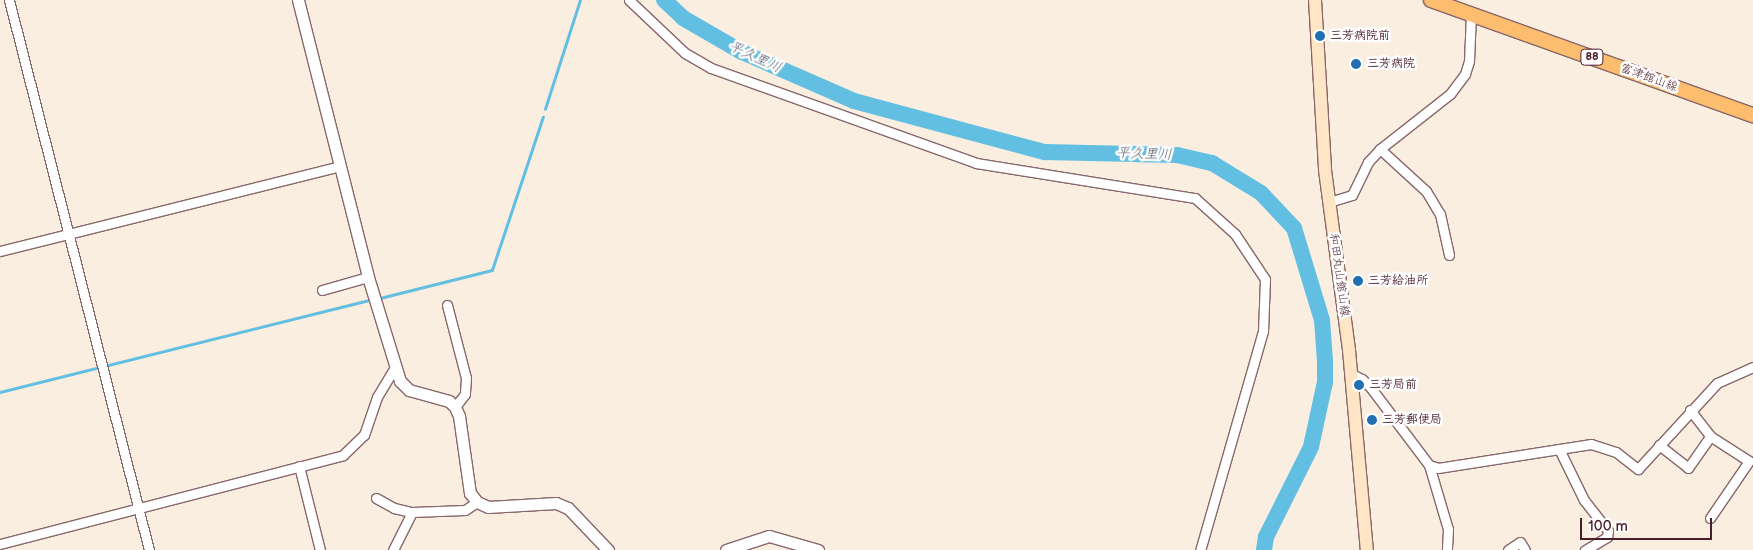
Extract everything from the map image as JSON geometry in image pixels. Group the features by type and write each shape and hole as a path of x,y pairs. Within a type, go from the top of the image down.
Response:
{"main road":[{"name":"和田丸山館山線","path":"1315,0 1329,202 1350,374 1367,550"},
{"name":"富津館山線","path":"1431,0 1753,115"}],"street":[{"path":"9,0 149,550"},
{"path":"298,0 368,277 394,370 409,390 449,401 454,407 459,416 470,493 477,502 488,507 556,503 568,508 608,550"},
{"path":"629,0 685,53 711,68 976,163 1195,198 1235,234 1265,278 1264,322 1200,550"},
{"path":"1329,202 1352,195 1368,162 1380,149 1450,94 1464,74 1472,38 1472,14"},
{"path":"1380,149 1426,191 1440,214 1449,256"},
{"path":"0,251 340,166"},
{"path":"322,290 368,277"},
{"path":"447,305 466,378 465,394 454,407"},
{"path":"1429,466 1438,468 1559,449 1604,446 1638,469 1690,410 1717,383 1753,368"},
{"path":"0,544 140,510 343,455 355,447 364,436 384,381 394,370"},
{"path":"1350,374 1366,384 1429,466 1448,529 1447,550"},
{"path":"1690,410 1710,436 1749,461 1710,518"},
{"path":"1659,445 1688,468 1710,436"},
{"path":"1559,449 1584,500 1608,531 1608,537 1585,550"},
{"path":"299,466 320,550"},
{"path":"376,498 394,508 412,512 465,510 477,502"},
{"path":"393,550 412,512"},
{"path":"726,550 769,536 818,550"},
{"path":"1508,550 1520,542 1525,550"}],"waterway":[{"path":"545,109 580,0"},
{"name":"平久里川","path":"664,0 683,18 742,52 854,101 1045,152 1177,155 1212,163 1261,193 1294,228 1322,320 1325,361 1325,382 1311,447 1266,537 1264,550"},
{"path":"380,298 492,270 543,117"},
{"path":"0,392 368,300"}],"place":[{"name":"三芳病院前","path":"1320,36"},
{"name":"三芳病院","path":"1356,64"},
{"name":"三芳給油所","path":"1358,281"},
{"name":"三芳局前","path":"1359,385"},
{"name":"三芳郵便局","path":"1372,420"}]}
